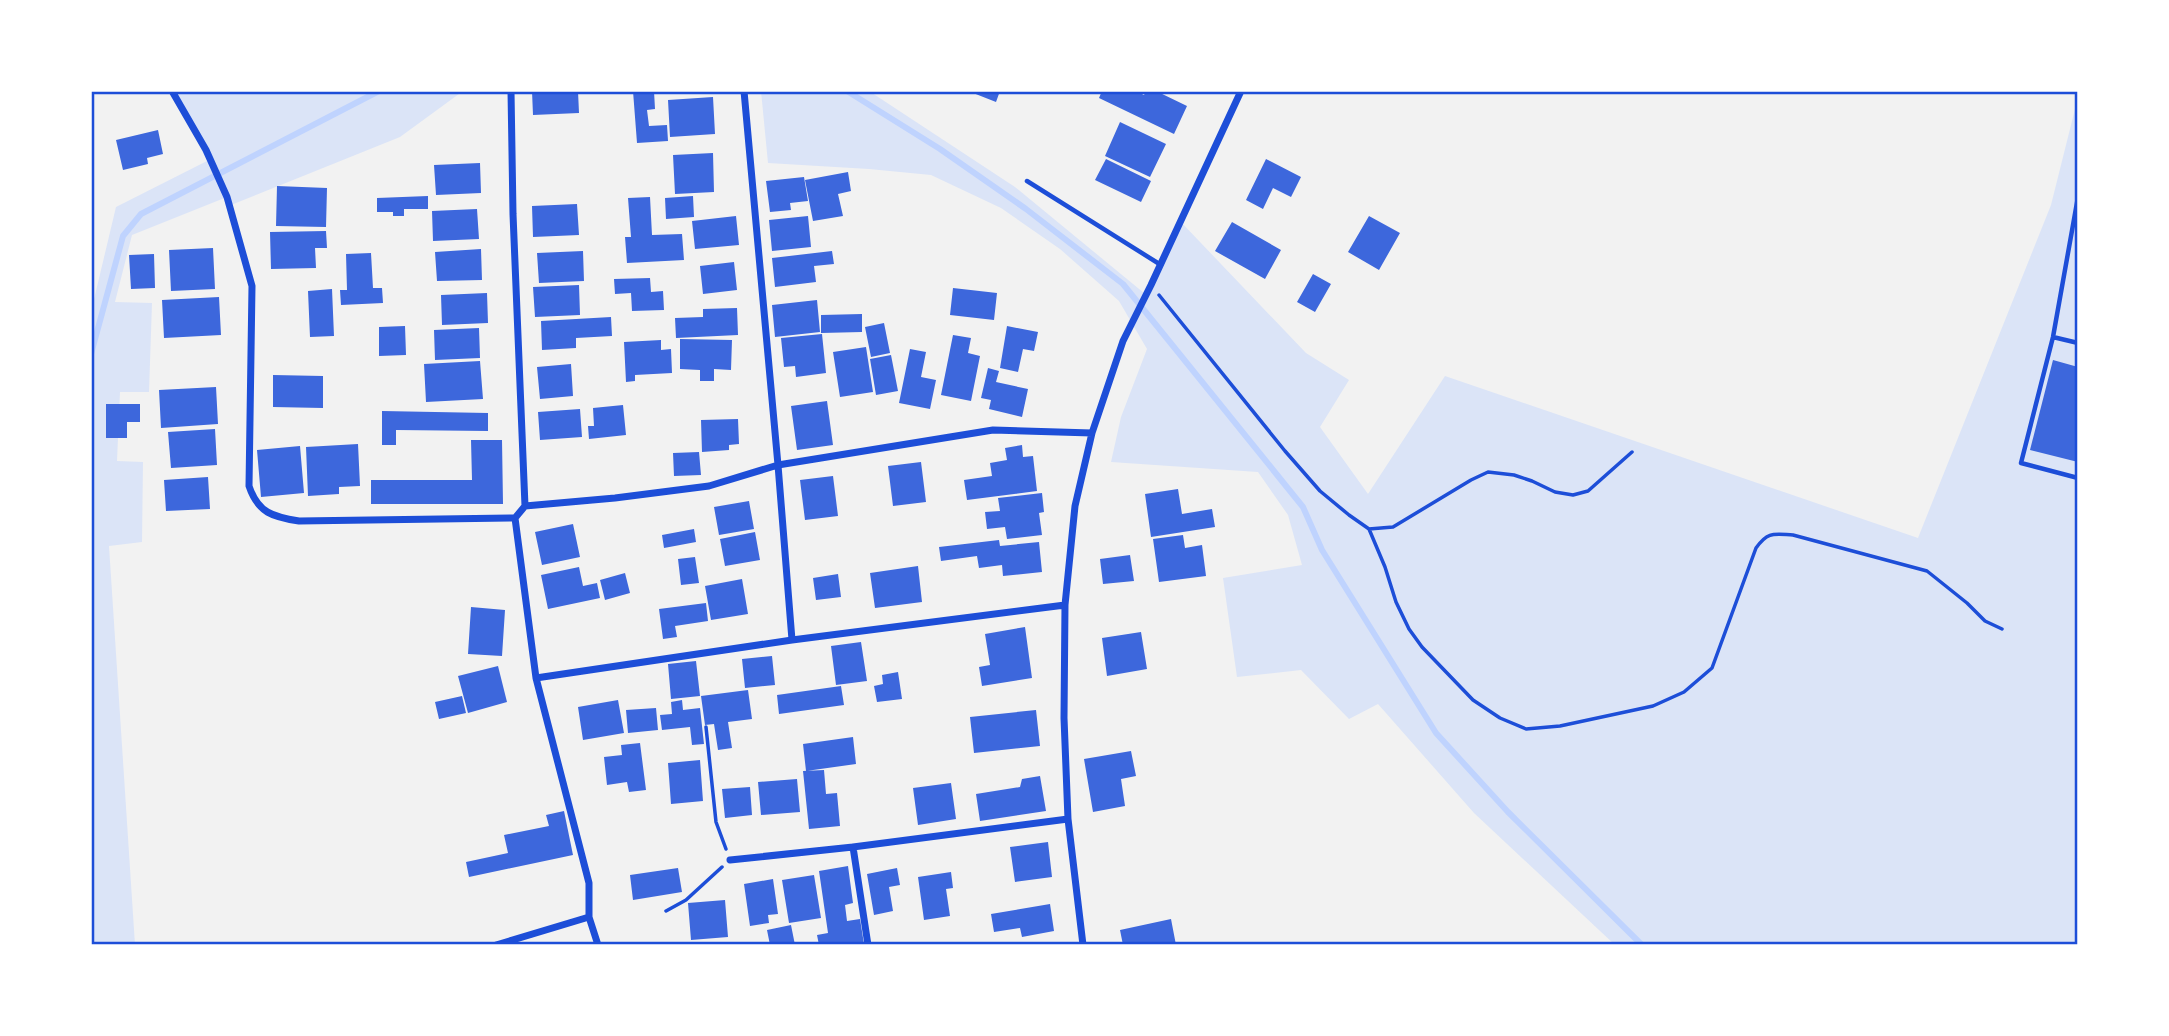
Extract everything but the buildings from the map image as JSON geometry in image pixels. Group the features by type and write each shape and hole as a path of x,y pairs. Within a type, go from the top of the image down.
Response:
{"street":[{"path":"172,91 206,150 227,197 252,286 249,485 252,496 262,510 277,518 299,521 515,518"},
{"path":"511,91 513,214 525,506 515,518 536,678 589,883 589,917 598,945"},
{"path":"744,91 792,640"},
{"path":"1083,945 1068,819 1065,718 1065,605 1075,506 1092,433 1123,341 1241,91"},
{"path":"525,506 709,486 778,466 993,430 1092,433"},
{"path":"536,678 792,640 1065,605"},
{"path":"730,860 1068,819"},
{"path":"853,847 868,945"},
{"path":"496,945 589,917"}],"lane":[{"path":"1027,181 1161,265"},
{"path":"2078,197 2053,337 2021,463 2078,478"},
{"path":"2053,337 2078,343"}],"path":[{"path":"1151,285 1285,452 1320,491 1370,529 1396,602 1409,629 1422,647 1473,700 1500,718 1526,729 1560,726 1653,706 1684,692 1712,668 1756,548 1763,537 1773,533 1793,535 1927,571 1985,621 2002,628"},
{"path":"1370,529 1393,527 1488,472 1514,475 1555,492 1573,495 1588,491 1632,453"},
{"path":"666,911 686,900 730,860 716,822 706,727"}],"shaded area":[{"path":"180,91 463,91 400,137 231,205 227,197 132,235 115,302 152,303 149,392 120,392 117,461 143,462 142,542 109,546 135,945 91,945 91,312 116,207 207,161 174,94"},
{"path":"761,91 869,91 1015,187 1144,293 1179,220 1306,353 1349,380 1320,427 1368,494 1445,376 1918,538 2051,205 2078,97 2078,945 1615,945 1474,813 1378,704 1349,719 1301,670 1237,677 1223,578 1302,565 1288,515 1258,472 1111,462 1121,417 1147,349 1119,301 1060,249 1001,208 931,175 768,163"}],"waterway":[{"path":"91,354 123,236 141,214 379,91"},
{"path":"847,91 940,149 1026,209 1123,284 1303,507 1322,550 1436,733 1508,812 1642,945"}]}
